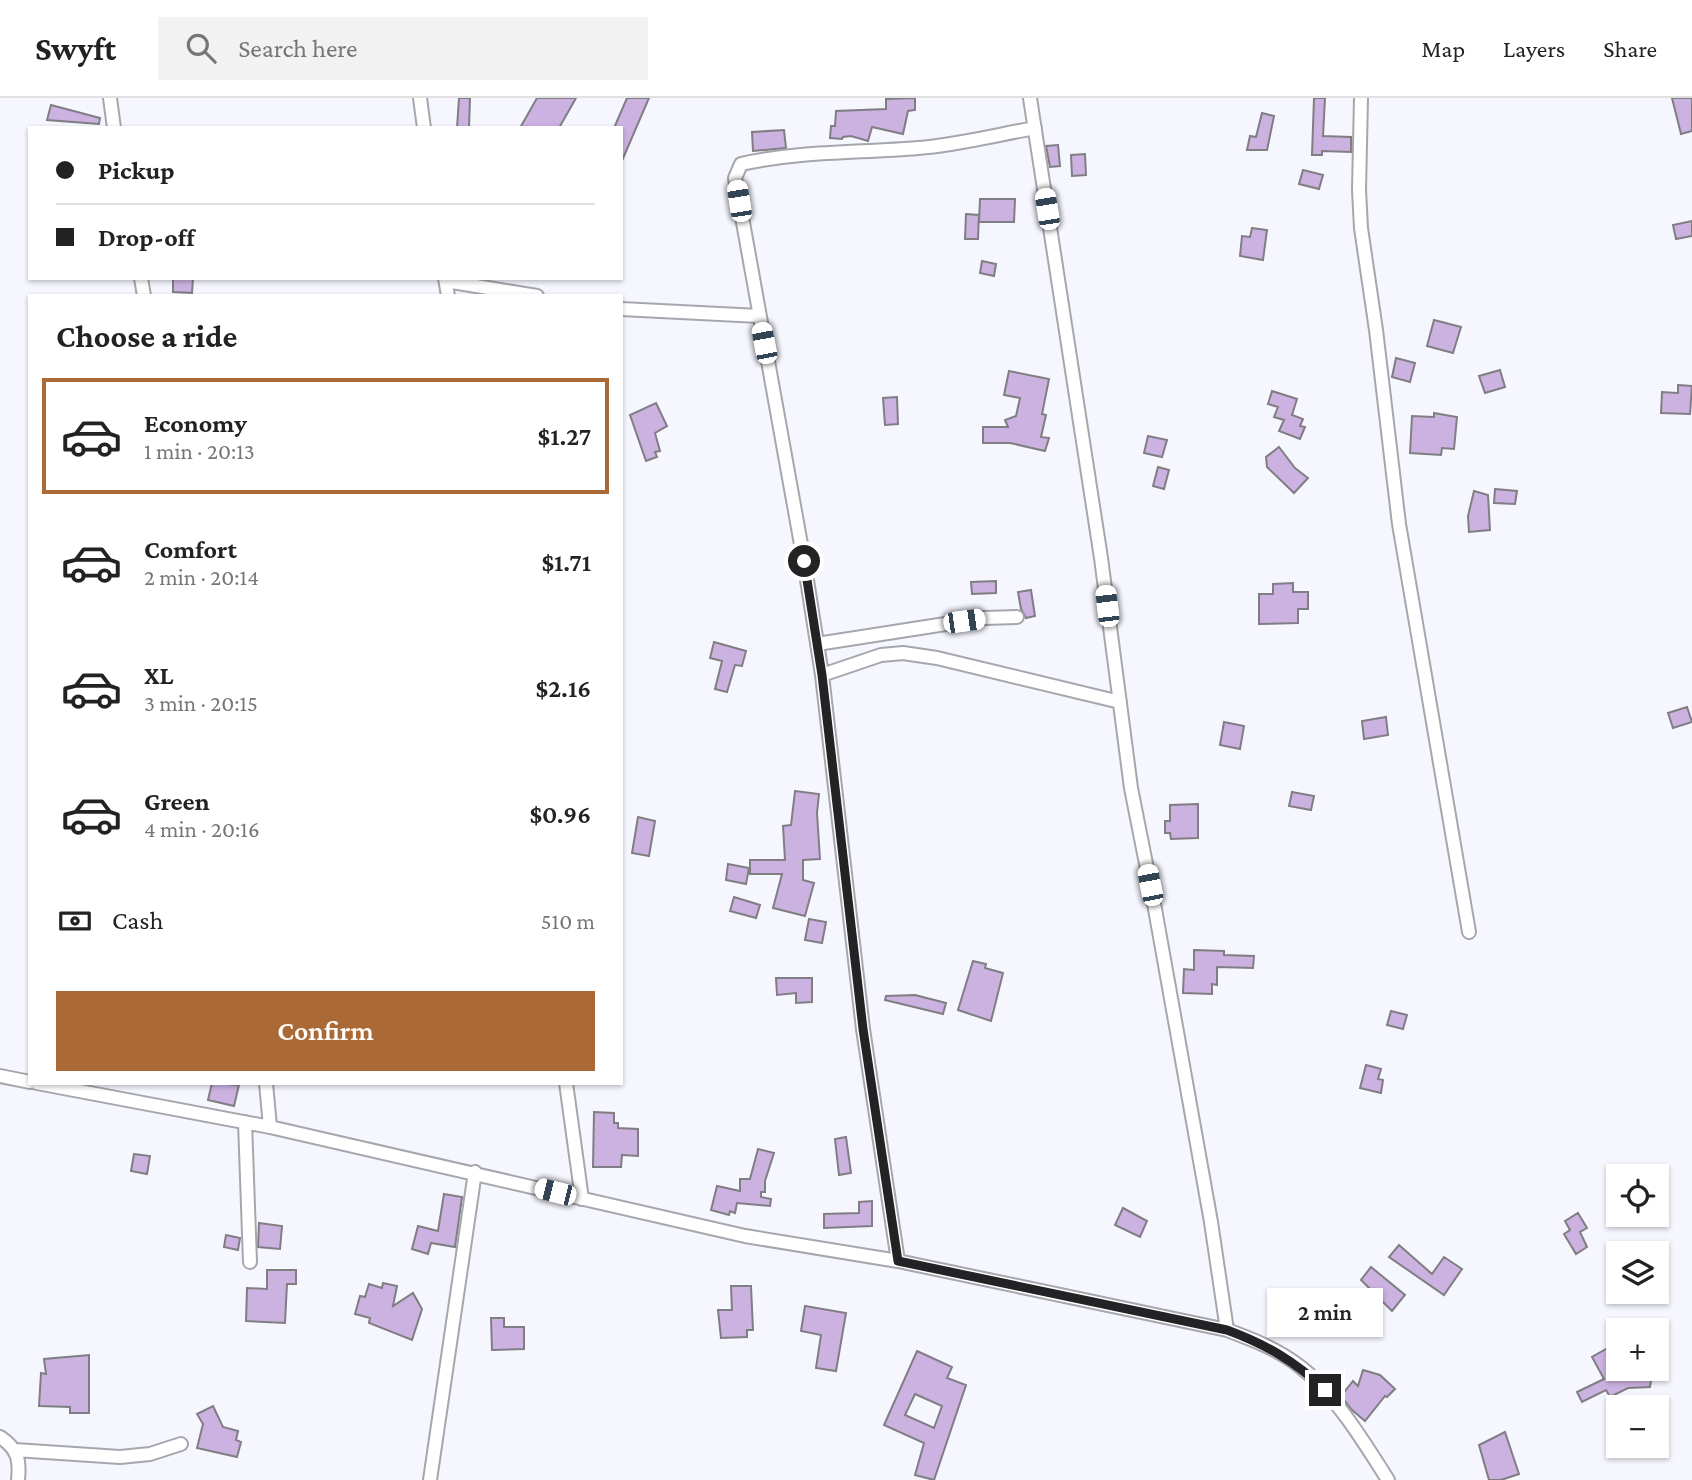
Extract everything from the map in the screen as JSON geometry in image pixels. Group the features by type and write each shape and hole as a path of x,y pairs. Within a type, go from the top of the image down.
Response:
{"street":[{"path":"110,98 114,126"},
{"path":"420,98 424,126"},
{"path":"1030,98 1101,558 1131,788 1155,909 1227,1330"},
{"path":"1361,98 1361,228 1399,524 1469,932"},
{"path":"898,1261 863,1029 822,675 735,178 741,164 793,156 920,148 1035,128"},
{"path":"445,280 526,294"},
{"path":"623,309 759,316"},
{"path":"817,644 984,618 1017,617"},
{"path":"822,675 881,656 903,653 937,658 1120,702"},
{"path":"0,1076 28,1082"},
{"path":"48,1085 270,1127 745,1236 898,1261 1227,1330 1262,1343 1304,1369 1325,1390 1388,1480"},
{"path":"266,1085 270,1127"},
{"path":"566,1085 582,1199"},
{"path":"245,1122 250,1262"},
{"path":"430,1480 475,1172"},
{"path":"0,1437 15,1450 20,1464 18,1480"},
{"path":"15,1450 120,1457 150,1454 181,1444"}],"building":[{"path":"459,98 470,98 469,126 457,126"},
{"path":"537,98 576,98 560,126 521,126"},
{"path":"627,98 649,98 623,158 623,126 615,126"},
{"path":"915,98 915,110 908,111 903,134 872,127 868,141 851,136 842,139 830,138 831,126 835,126 836,111 886,109 886,99"},
{"path":"1314,98 1325,98 1323,136 1351,137 1351,152 1322,151 1322,155 1312,155"},
{"path":"1672,98 1692,98 1692,131 1681,134"},
{"path":"51,105 100,118 99,124 47,120"},
{"path":"1262,113 1274,116 1267,150 1247,150 1250,136 1256,137"},
{"path":"784,130 786,148 753,151 752,132"},
{"path":"1058,145 1060,166 1050,167 1046,146"},
{"path":"1085,154 1086,175 1072,176 1071,155"},
{"path":"1303,170 1323,175 1319,189 1299,184"},
{"path":"980,199 1015,199 1014,222 979,222"},
{"path":"966,214 979,215 978,239 965,239"},
{"path":"1692,221 1692,236 1676,239 1673,225"},
{"path":"1252,228 1267,230 1263,260 1240,256 1242,236 1250,237"},
{"path":"982,261 996,264 994,276 980,273"},
{"path":"173,280 193,280 192,293 173,292"},
{"path":"1434,320 1461,327 1453,353 1427,346"},
{"path":"1396,358 1415,363 1410,382 1392,377"},
{"path":"1500,370 1505,387 1485,393 1479,376"},
{"path":"1009,371 1049,379 1042,414 1046,415 1041,437 1049,438 1045,451 1010,443 983,443 983,427 1008,427 1005,420 1016,416 1020,398 1004,395"},
{"path":"1678,385 1692,386 1690,414 1661,413 1662,392 1678,393"},
{"path":"1272,391 1297,399 1292,415 1303,419 1300,426 1305,427 1300,439 1279,431 1284,420 1274,417 1278,407 1268,404"},
{"path":"897,397 898,424 885,425 883,398"},
{"path":"656,403 667,426 655,433 660,451 655,452 657,457 646,461 630,415"},
{"path":"1434,413 1457,417 1454,449 1442,448 1441,455 1410,453 1412,416 1434,417"},
{"path":"1148,436 1167,440 1162,457 1144,453"},
{"path":"1279,447 1295,468 1308,478 1294,493 1267,467 1266,457"},
{"path":"1158,467 1169,470 1164,489 1153,486"},
{"path":"1495,489 1517,491 1515,504 1494,503"},
{"path":"1474,491 1488,495 1490,530 1469,532 1468,516"},
{"path":"996,581 996,593 972,594 971,582"},
{"path":"1293,583 1293,592 1308,592 1308,609 1298,609 1298,623 1259,624 1259,594 1273,594 1273,584"},
{"path":"1031,590 1035,616 1026,618 1021,609 1018,592"},
{"path":"714,642 746,651 742,666 735,665 727,692 715,689 722,661 710,658"},
{"path":"1687,707 1692,722 1673,728 1668,713"},
{"path":"1386,717 1388,735 1364,739 1362,721"},
{"path":"1224,722 1244,726 1240,749 1220,745"},
{"path":"795,791 819,794 817,813 820,859 803,860 803,880 814,883 805,916 773,908 782,874 750,874 750,860 785,860 783,826 791,825"},
{"path":"1292,792 1314,796 1311,810 1289,806"},
{"path":"1198,804 1198,838 1171,839 1170,833 1165,833 1165,821 1170,821 1170,805"},
{"path":"638,817 655,821 649,856 632,853"},
{"path":"728,864 749,868 746,884 726,880"},
{"path":"734,897 760,905 756,918 730,911"},
{"path":"809,919 826,922 822,943 805,940"},
{"path":"1194,950 1254,956 1253,968 1217,967 1217,985 1212,984 1212,994 1183,993 1184,969 1194,970"},
{"path":"973,961 1003,973 991,1021 958,1010"},
{"path":"776,978 812,978 812,1002 796,1003 796,993 777,995"},
{"path":"915,995 946,1003 943,1014 885,1000 886,996"},
{"path":"1391,1011 1407,1015 1403,1029 1387,1025"},
{"path":"1366,1065 1381,1069 1378,1079 1383,1080 1381,1093 1360,1088"},
{"path":"212,1085 239,1085 234,1106 208,1100"},
{"path":"594,1112 614,1113 614,1123 618,1123 618,1128 638,1129 638,1156 622,1155 621,1167 593,1167"},
{"path":"846,1137 851,1173 839,1175 835,1139"},
{"path":"758,1149 774,1153 765,1181 765,1192 761,1192 761,1197 771,1199 770,1206 737,1203 735,1213 730,1211 729,1215 711,1210 717,1186 740,1191 740,1179 750,1179"},
{"path":"134,1154 150,1156 147,1174 131,1171"},
{"path":"444,1194 462,1197 455,1247 431,1243 428,1254 412,1249 418,1226 438,1231"},
{"path":"872,1201 872,1226 824,1228 824,1214 859,1213 859,1202"},
{"path":"1123,1208 1147,1221 1140,1237 1115,1225"},
{"path":"1578,1213 1587,1228 1580,1232 1587,1247 1576,1254 1564,1234 1570,1230 1565,1221"},
{"path":"259,1223 282,1226 280,1249 258,1247"},
{"path":"226,1235 240,1238 238,1250 224,1247"},
{"path":"1399,1245 1432,1274 1444,1257 1462,1269 1444,1295 1389,1257"},
{"path":"1371,1267 1405,1295 1392,1311 1361,1280"},
{"path":"267,1270 296,1270 296,1284 287,1284 285,1323 246,1321 247,1288 267,1289"},
{"path":"383,1283 397,1286 393,1306 413,1293 422,1309 412,1340 369,1323 370,1318 355,1314 360,1296 365,1297 369,1284 382,1288"},
{"path":"731,1286 751,1286 753,1330 747,1330 747,1337 721,1338 718,1310 732,1310"},
{"path":"805,1306 846,1313 836,1371 816,1368 821,1335 801,1331"},
{"path":"491,1318 504,1318 504,1327 524,1327 524,1349 492,1350"},
{"path":"1606,1349 1606,1381 1651,1381 1650,1387 1628,1388 1614,1395 1609,1395 1606,1390 1582,1402 1577,1392 1604,1379 1592,1357"},
{"path":"917,1351 952,1367 947,1378 966,1385 934,1480 915,1475 924,1443 884,1425","holes":["915,1394 942,1406 934,1428 905,1415"]},
{"path":"89,1355 89,1413 70,1413 70,1407 39,1406 41,1373 46,1374 44,1359"},
{"path":"1363,1370 1380,1375 1395,1389 1385,1396 1365,1421 1341,1396 1353,1381 1358,1386"},
{"path":"213,1406 223,1427 238,1431 236,1440 241,1442 237,1457 197,1448 203,1424 197,1414"},
{"path":"1505,1432 1519,1474 1501,1480 1489,1480 1479,1445"}],"route":[{"path":"804,561 822,675 863,1029 898,1261 1227,1330 1262,1343 1284,1356 1304,1369 1325,1390"}]}
